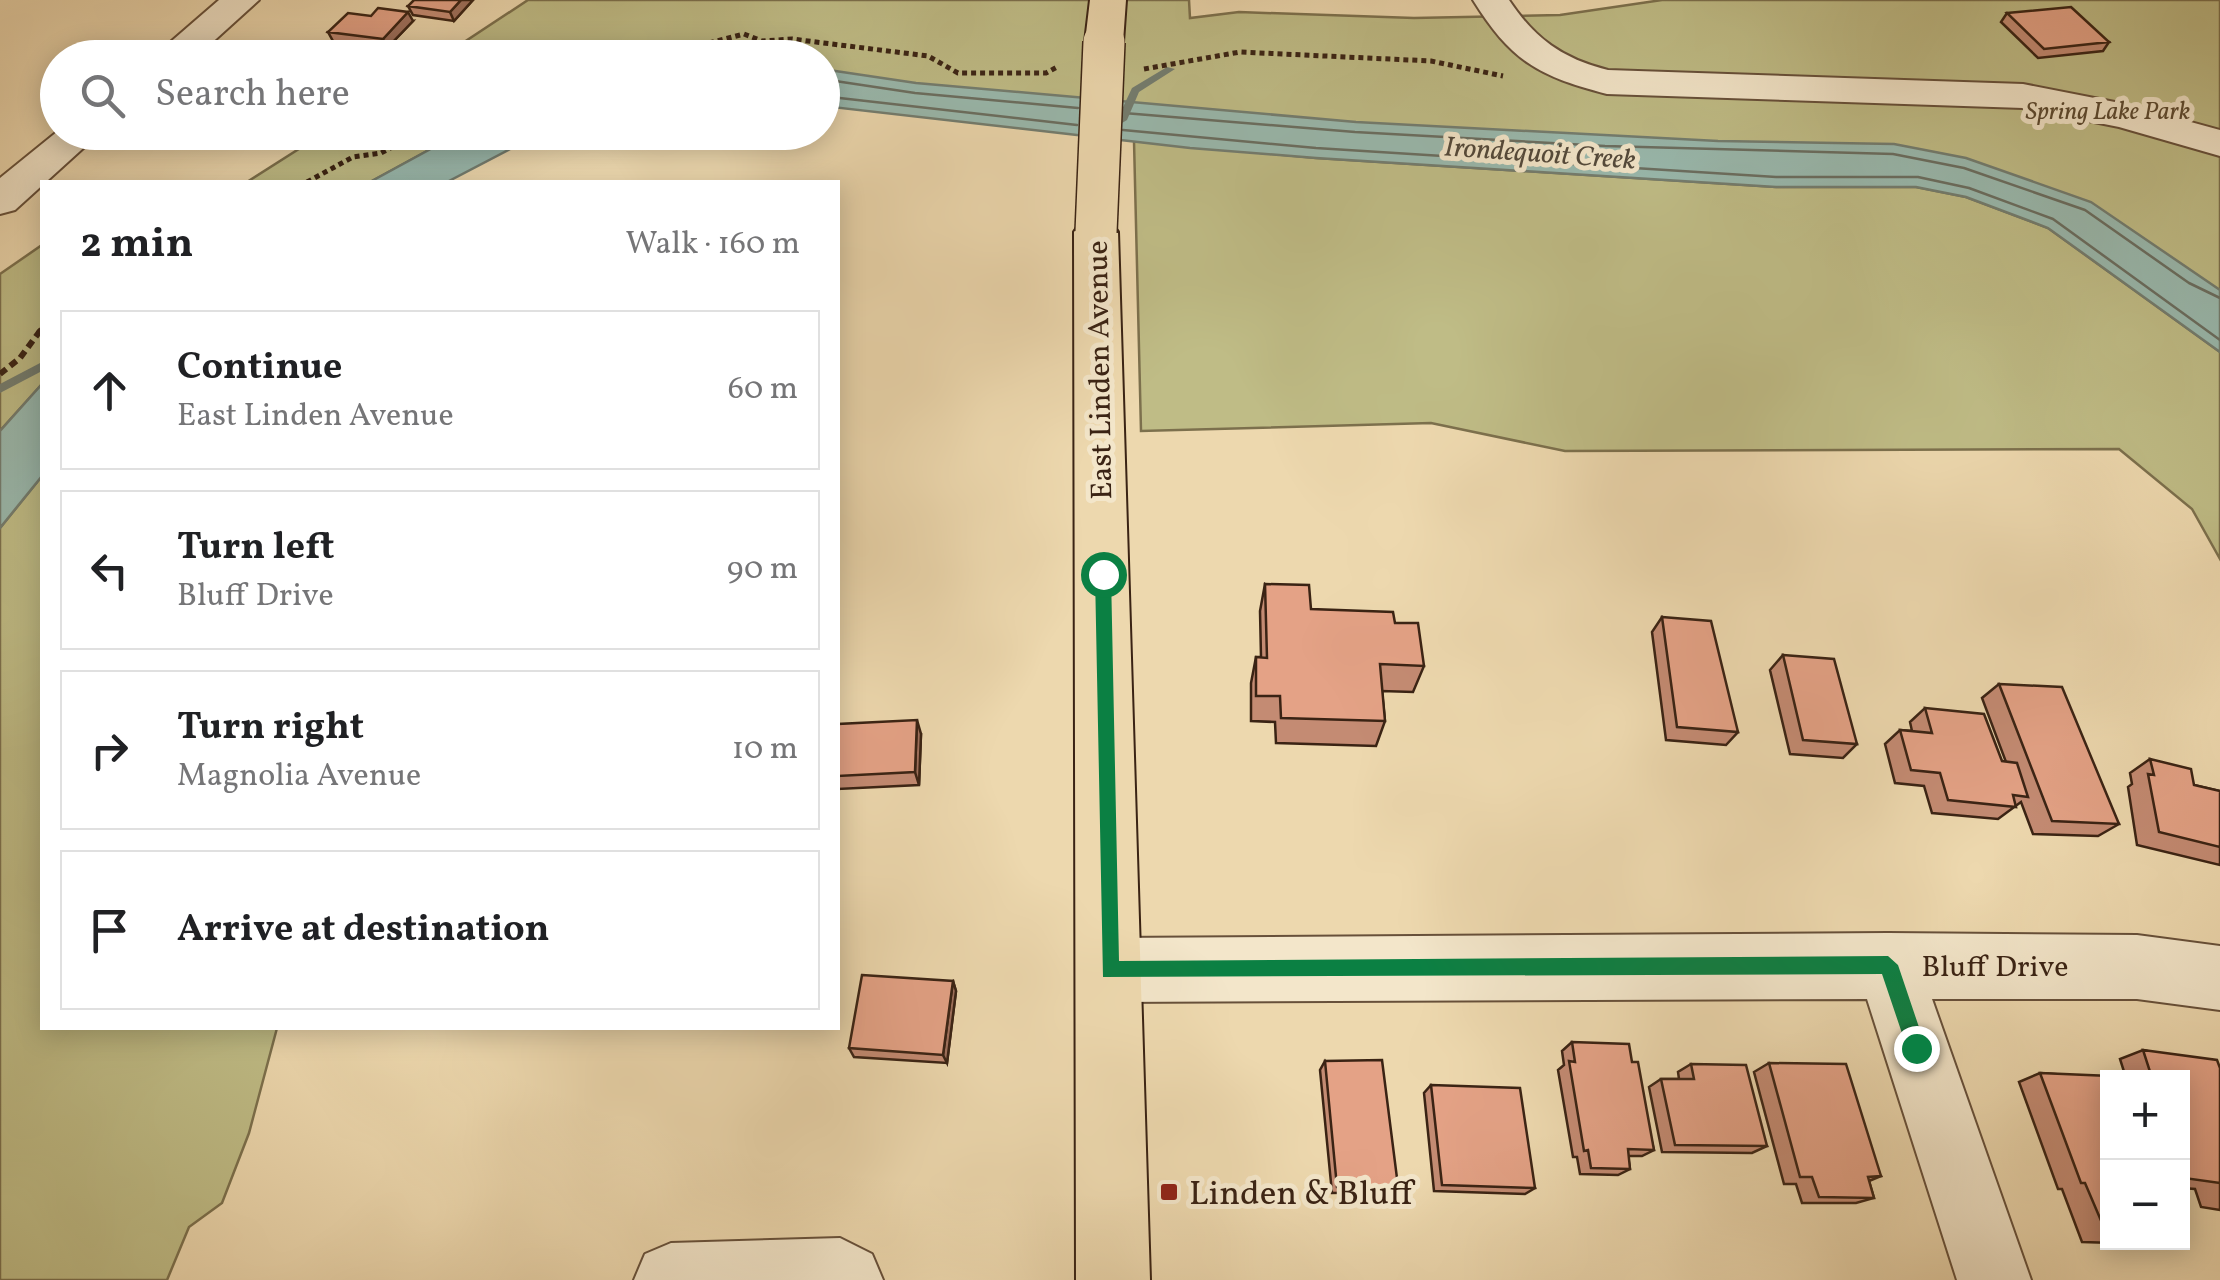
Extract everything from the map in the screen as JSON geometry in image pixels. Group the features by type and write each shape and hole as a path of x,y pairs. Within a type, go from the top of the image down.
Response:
{"main road":[{"name":"East Linden Avenue","path":"1108,0 1096,232 1112,1280"}],"street":[{"path":"193,40 241,0"},
{"path":"1492,0 1507,27 1533,56 1559,70 1607,82 2023,96 2125,116 2220,143"},
{"path":"0,200 60,150"},
{"path":"1888,965 1994,1280"},
{"name":"Bluff Drive","path":"1110,970 1888,965 2138,967 2220,978"},
{"path":"670,1280 840,1275 846,1280"}],"path":[{"path":"311,180 353,157 387,150"},
{"path":"0,374 20,358 40,331"}],"green space":[{"name":"Spring Lake Park","path":"528,0 1189,0 1190,18 1239,12 1414,18 1560,15 1662,0 2220,0 2220,324 1968,179 840,78 840,40 467,40"},
{"path":"1134,141 1316,158 1776,187 1916,187 1966,197 2048,228 2220,352 2220,559 2192,509 2119,449 1565,451 1431,423 1141,431"},
{"path":"297,150 429,150 374,180 250,180"},
{"path":"40,246 40,386 0,431 0,274"},
{"path":"40,478 40,1030 276,1030 249,1133 222,1203 189,1227 167,1280 0,1280 0,528"}],"water":[{"name":"Irondequoit Creek","path":"840,72 916,83 1356,122 1718,141 1894,144 1966,158 2091,202 2220,290 2220,352 2048,228 1966,197 1916,187 1776,187 1190,148 840,108"},
{"path":"429,150 508,150 451,180 374,180"},
{"path":"40,386 40,478 0,528 0,431"}],"building":[{"path":"414,0 461,0 450,12 408,6"},
{"path":"2071,7 2109,42 2044,49 2007,13"},
{"path":"378,8 408,12 383,39 328,32 348,13 371,16"},
{"path":"1265,584 1309,585 1311,609 1393,612 1395,623 1418,623 1424,666 1380,664 1385,721 1281,718 1280,696 1256,696 1256,657 1267,658"},
{"path":"1662,617 1711,621 1738,732 1677,727"},
{"path":"1783,655 1834,659 1857,744 1803,740"},
{"path":"1999,684 2062,687 2119,824 2052,821"},
{"path":"1925,708 1984,714 2002,761 2017,763 2028,797 2013,795 2016,807 1948,800 1940,773 1911,770 1900,730 1932,733"},
{"path":"917,720 915,772 840,776 840,724"},
{"path":"2150,759 2191,769 2194,785 2220,791 2220,847 2159,832 2148,774 2154,775"},
{"path":"862,975 953,981 943,1055 849,1048"},
{"path":"1572,1042 1629,1044 1632,1062 1638,1062 1654,1150 1628,1149 1630,1169 1591,1168 1588,1150 1584,1151 1569,1061 1575,1062"},
{"path":"2143,1050 2217,1060 2220,1183 2190,1179 2190,1070 2149,1070"},
{"path":"1382,1060 1398,1186 1337,1187 1325,1061"},
{"path":"1769,1063 1846,1064 1881,1176 1868,1177 1874,1198 1819,1197 1812,1177 1800,1177"},
{"path":"1691,1064 1746,1065 1767,1146 1675,1145 1661,1079 1694,1079"},
{"path":"2040,1073 2100,1076 2100,1218 2085,1183 2081,1183"},
{"path":"1431,1085 1520,1088 1535,1188 1442,1185"}],"waterway":[{"path":"1122,120 1135,90 1170,69"},
{"path":"0,389 40,367"}],"place":[{"name":"Linden & Bluff","path":"1169,1192"}],"route":[{"path":"1103,574 1110,970 1888,965 1916,1048"}]}
